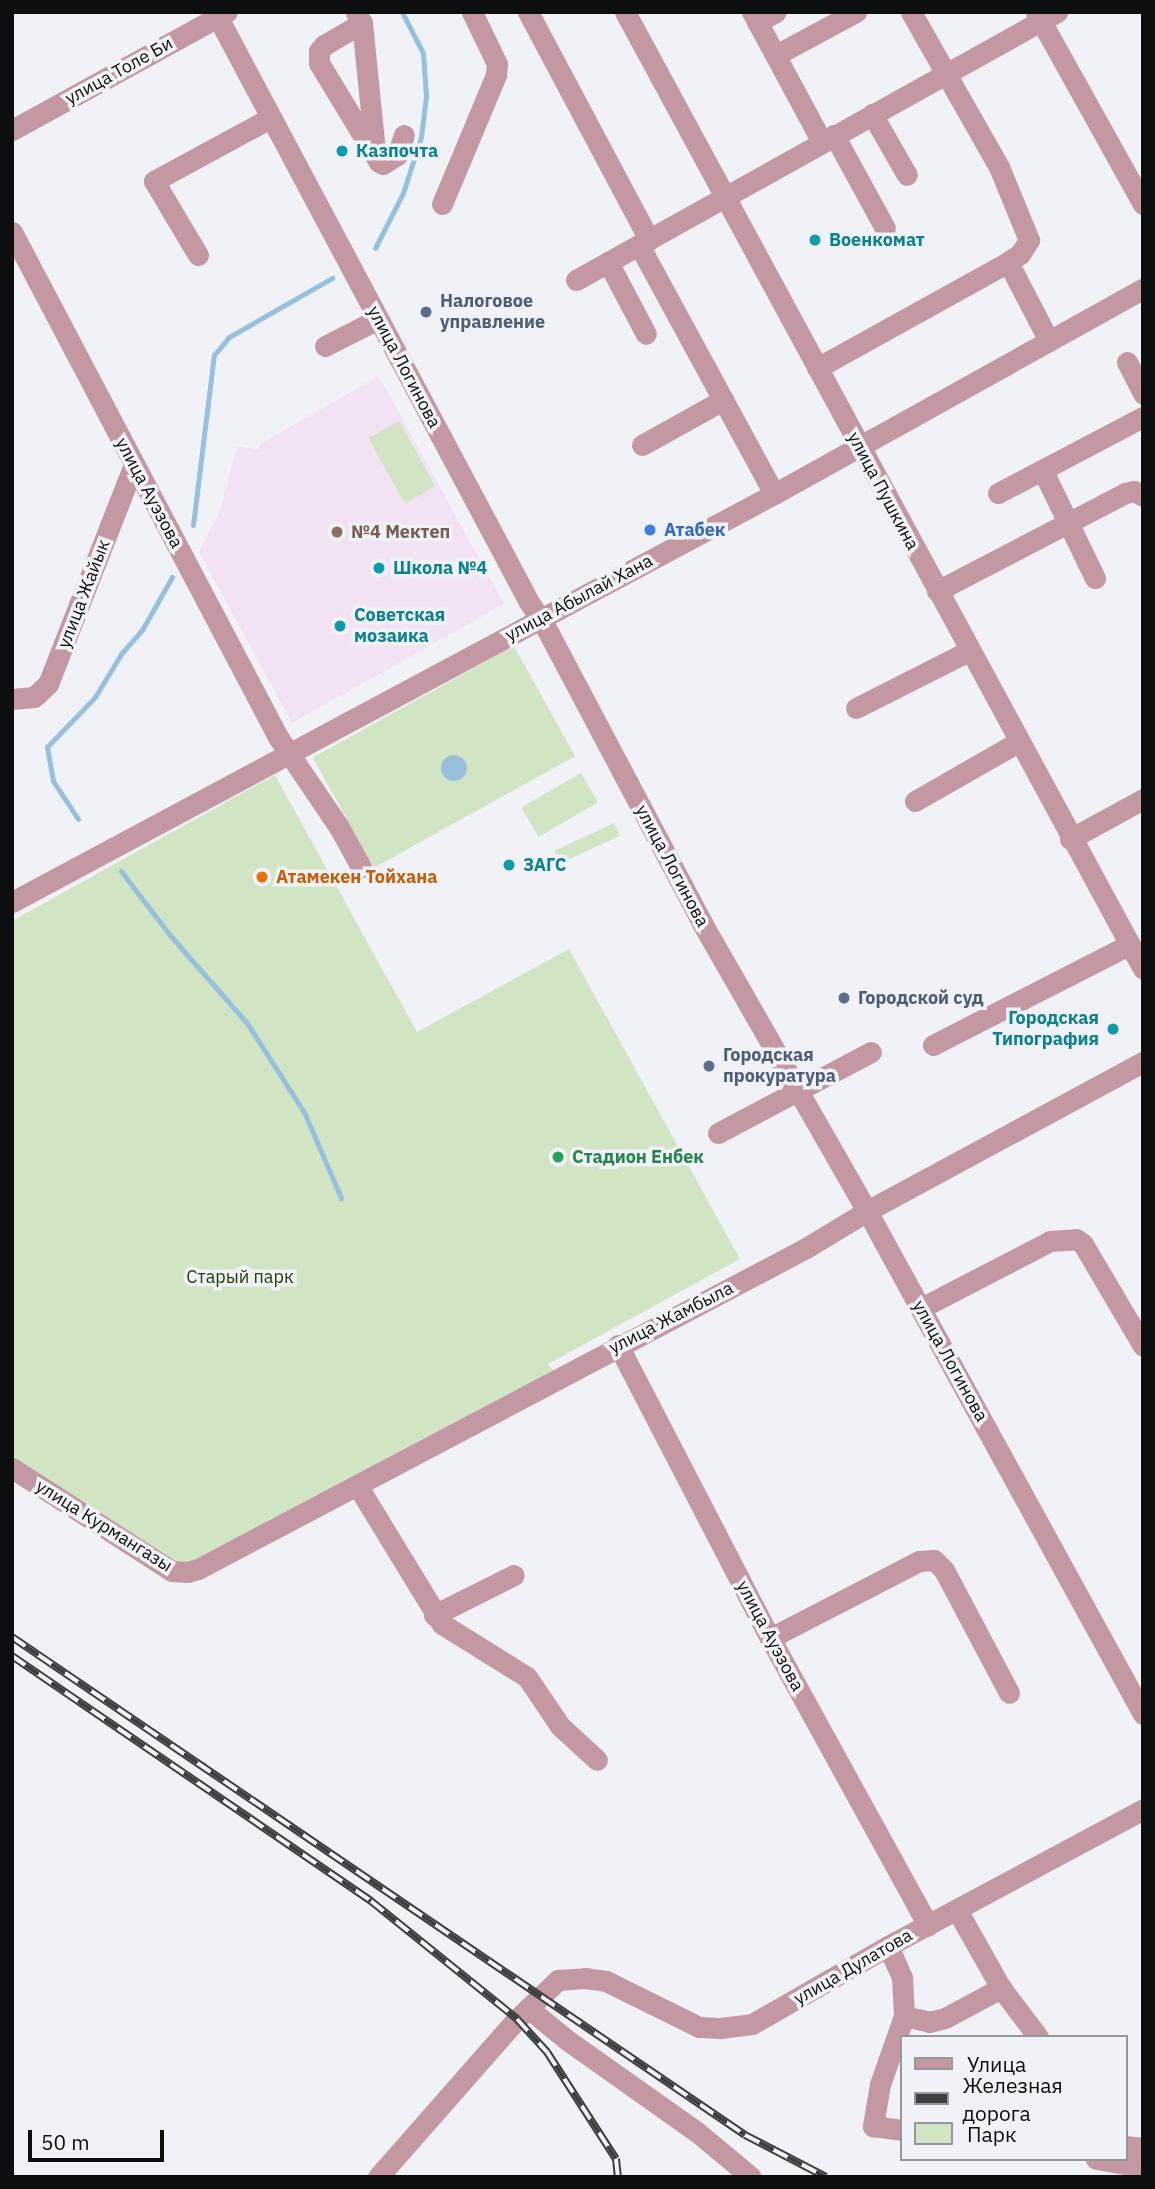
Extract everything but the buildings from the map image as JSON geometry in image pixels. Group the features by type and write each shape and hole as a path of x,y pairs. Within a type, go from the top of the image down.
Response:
{"street":[{"path":"442,204 496,75 497,64 472,12"},
{"path":"528,12 723,400 774,494"},
{"name":"улица Пушкина","path":"625,12 723,199 1143,969"},
{"path":"776,55 856,12"},
{"path":"817,368 1008,262 1026,248 1027,233 999,167 911,12"},
{"name":"улица Логинова","path":"220,14 270,118 702,923 867,1211 1143,1714"},
{"name":"улица Толе Би","path":"12,130 220,14"},
{"path":"576,280 1045,15 1143,204"},
{"path":"762,16 776,55 885,228"},
{"path":"359,18 376,159"},
{"path":"359,18 324,45 318,57 376,159 383,164 397,155 404,135"},
{"path":"872,114 906,175"},
{"path":"198,255 154,181 270,118"},
{"name":"улица Ауэзова","path":"12,232 60,318 252,689 289,752 339,827 361,867"},
{"path":"607,262 646,334"},
{"path":"1008,262 1049,341"},
{"name":"улица Абылай Хана","path":"12,902 774,494 858,444 1143,289"},
{"path":"325,346 377,318"},
{"path":"1127,362 1143,394"},
{"path":"642,445 723,400"},
{"path":"999,493 1143,417"},
{"name":"улица Жайык","path":"12,699 34,697 48,684 134,464"},
{"path":"1043,471 1095,578"},
{"path":"937,591 1125,493 1134,491 1143,496"},
{"path":"856,708 969,651"},
{"path":"915,800 1018,742"},
{"path":"1070,839 1143,799"},
{"path":"933,1045 1130,944"},
{"path":"718,1133 871,1052"},
{"name":"улица Жамбыла","path":"198,1569 806,1248 867,1211 1143,1062"},
{"path":"921,1308 1050,1241 1076,1239 1083,1244 1143,1346"},
{"name":"улица Ауэзова","path":"618,1345 770,1638 928,1925"},
{"name":"улица Курмангазы","path":"12,1468 172,1572 198,1569"},
{"path":"357,1485 434,1615 465,1640 527,1677 560,1726 597,1760"},
{"path":"770,1638 919,1561 934,1560 944,1570 1009,1693"},
{"path":"434,1615 514,1575"},
{"name":"улица Дулатова","path":"528,2008 550,1984 571,1977 606,1981 687,2024 720,2028 742,2026 762,2019 888,1946 1143,1809"},
{"path":"957,1910 1001,1988 1025,2016 1037,2035"},
{"path":"888,1946 902,1977 904,2016 880,2084 873,2126 900,2130"},
{"path":"904,2016 920,2021 937,2020 1001,1988"},
{"path":"378,2177 528,2008 567,2040 697,2132 751,2177"},
{"path":"1108,2161 1143,2167"}],"shaded area":[{"name":"№4 Мектеп","path":"379,376 504,604 292,723 199,552 220,511 237,446 259,450 260,444"}],"green space":[{"path":"399,421 435,487 405,504 368,438"},
{"path":"514,646 575,756 374,868 313,758"},
{"path":"581,773 598,802 538,837 521,808"},
{"name":"Старый парк","path":"275,775 417,1032 569,949 740,1259 548,1364 555,1373 179,1568 12,1465 12,921"},
{"path":"614,823 620,836 560,864 554,851"}],"water":[{"path":"454,755 463,759 467,768 463,777 454,781 445,777 441,768 445,759"}],"waterway":[{"path":"375,248 403,193 421,137 426,96 423,53 402,12"},
{"path":"193,525 214,355 229,337 332,278"},
{"path":"78,819 53,781 47,747 95,697 121,654 142,630 172,577"},
{"path":"121,871 169,934 247,1023 304,1112 341,1198"}],"railway":[{"path":"12,1637 745,2135 826,2177"},
{"path":"12,1656 371,1901 517,2019 547,2052 616,2159 618,2177"}],"place":[{"name":"Казпочта","path":"342,151"},
{"name":"Военкомат","path":"815,240"},
{"name":"Налоговое управление","path":"426,312"},
{"name":"Атабек","path":"650,530"},
{"name":"№4 Мектеп","path":"337,532"},
{"name":"Школа №4","path":"379,568"},
{"name":"Советская мозаика","path":"340,626"},
{"name":"ЗАГС","path":"509,865"},
{"name":"Атамекен Тойхана","path":"262,877"},
{"name":"Городской суд","path":"844,998"},
{"name":"Городская Типография","path":"1113,1029"},
{"name":"Городская прокуратура","path":"709,1066"},
{"name":"Стадион Енбек","path":"558,1157"}]}
